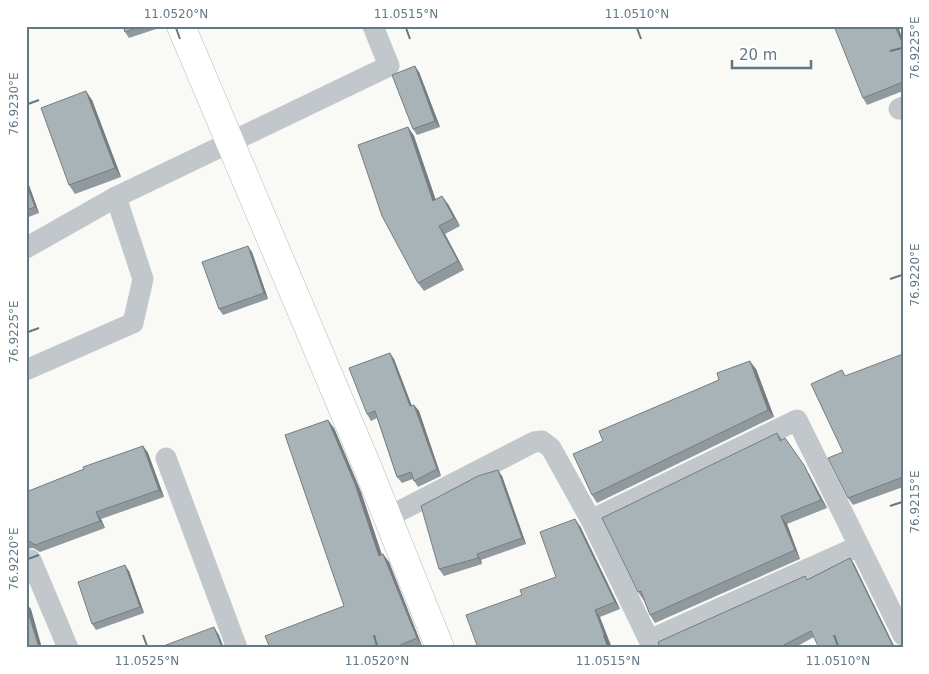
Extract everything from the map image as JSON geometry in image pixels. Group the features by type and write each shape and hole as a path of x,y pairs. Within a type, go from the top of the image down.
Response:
{"street":[{"path":"181,26 388,517 440,648"},
{"path":"26,248 116,198 390,66 373,26"},
{"path":"26,370 133,323 142,279 116,198"},
{"path":"591,520 797,420 903,635"},
{"path":"388,517 534,442 542,441 550,448 591,520 649,640 859,546"},
{"path":"166,458 237,648"},
{"path":"31,560 68,648"}],"building":[{"path":"123,26 141,26 125,32"},
{"path":"834,26 895,26 903,45 903,82 863,98"},
{"path":"415,66 435,121 413,129 392,75"},
{"path":"86,91 115,168 69,185 41,108"},
{"path":"408,127 433,201 442,196 454,218 439,226 458,261 418,283 382,216 358,145"},
{"path":"26,183 35,207 26,210"},
{"path":"248,246 264,293 219,309 202,262"},
{"path":"390,353 410,406 414,405 437,469 414,481 411,472 397,477 375,411 367,414 349,368"},
{"path":"903,354 903,477 848,498 828,458 843,452 811,384 842,370 845,376"},
{"path":"750,361 768,410 592,495 573,454 603,441 599,431 719,380 717,373"},
{"path":"328,420 355,484 379,556 383,554 417,638 393,648 270,648 265,636 344,606 285,435"},
{"path":"777,433 780,441 785,438 804,465 821,500 781,516 795,550 650,615 641,591 638,592 602,518"},
{"path":"143,446 159,490 96,512 100,521 35,545 28,540 26,541 26,492 84,469 83,467"},
{"path":"498,470 522,538 477,554 478,558 439,569 421,506 478,476"},
{"path":"575,519 615,602 595,610 609,648 478,648 466,615 522,595 520,590 556,577 540,532"},
{"path":"850,558 894,648 835,648 835,646 832,648 819,648 811,631 778,648 660,648 658,642 805,576 807,580"},
{"path":"125,565 140,607 92,624 78,582"},
{"path":"26,605 39,648 26,648"},
{"path":"214,627 222,648 158,648"}]}
